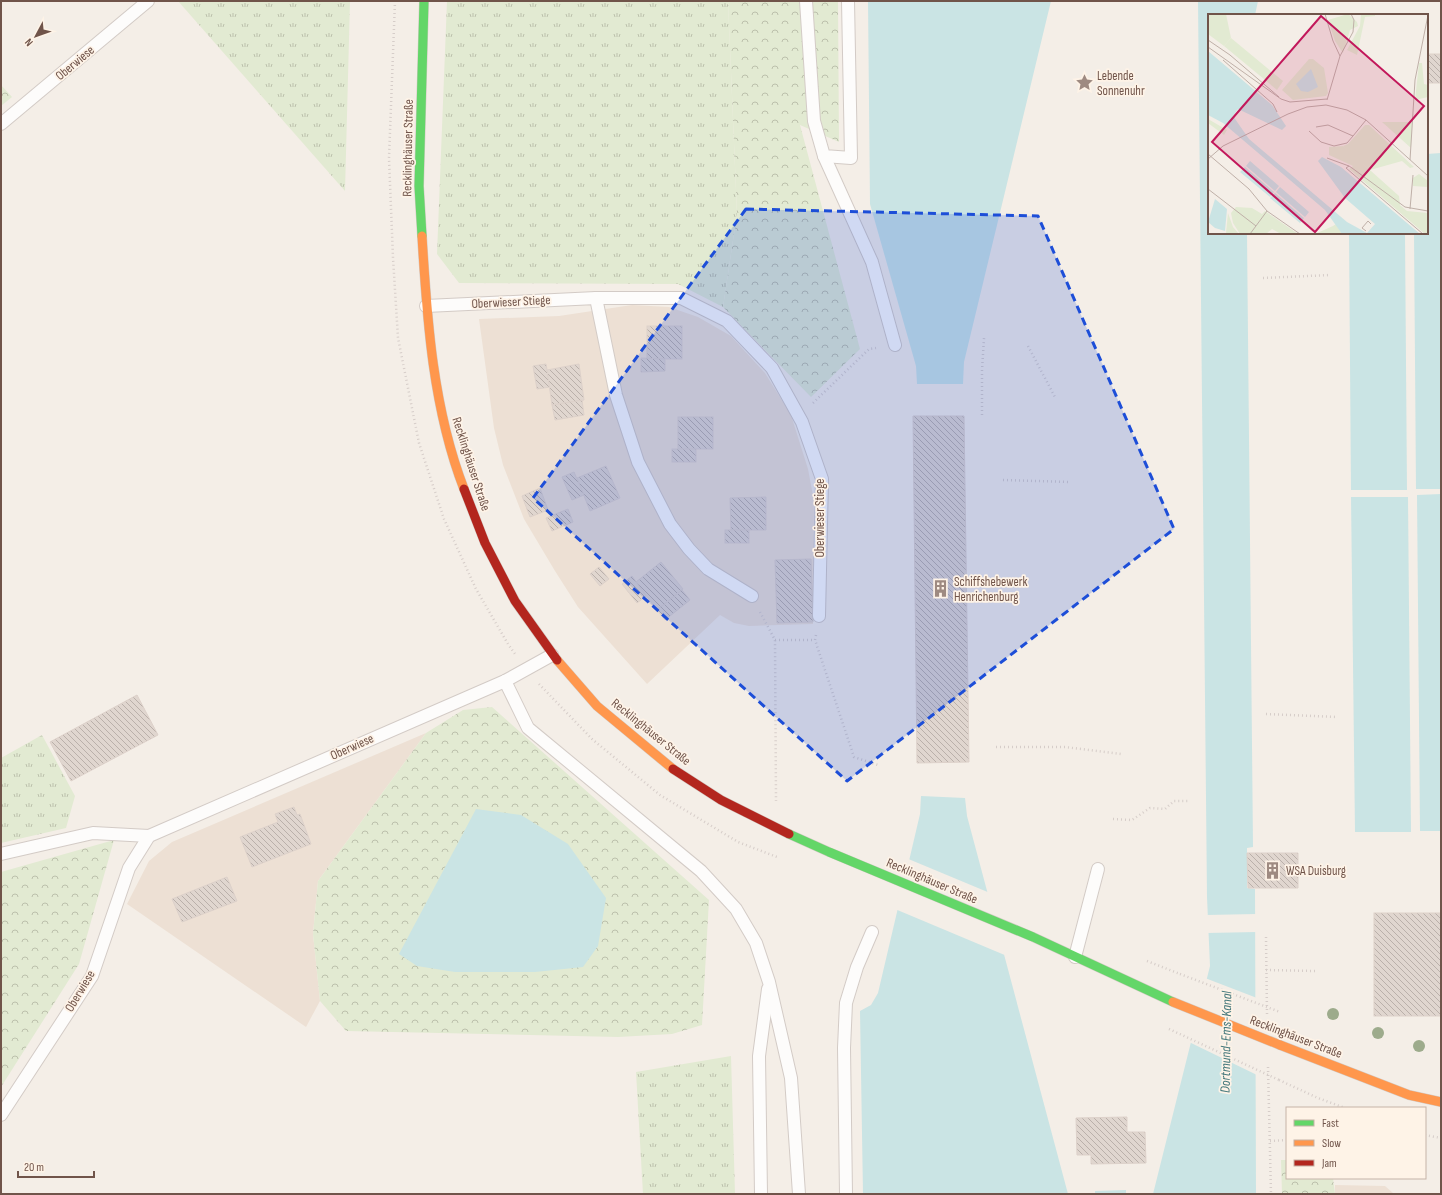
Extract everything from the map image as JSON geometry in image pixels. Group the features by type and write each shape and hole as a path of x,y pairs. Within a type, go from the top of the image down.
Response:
{"main road":[{"name":"Recklinghäuser Straße","path":"424,1 419,186 426,306 441,414 462,484 485,543 515,601 552,654 597,706 668,766 721,800 775,827 829,852 1033,937 1173,1002 1409,1095 1441,1102"}],"lane":[{"name":"Oberwiese","path":"1,124 148,1"},
{"path":"806,1 814,121 824,156 872,262 895,345"},
{"path":"824,156 851,158 848,1"},
{"name":"Oberwieser Stiege","path":"426,306 596,298 681,298 727,321 772,368 799,417 822,479 819,616"},
{"path":"596,298 616,395 638,462 667,517 689,549 708,569 752,596"},
{"name":"Oberwiese","path":"1,854 93,833 149,836 505,681 552,654"},
{"path":"505,681 528,728 701,871 736,909 756,943 769,982 791,1078 799,1194"},
{"name":"Oberwiese","path":"1,1115 92,976 129,868 149,836"},
{"path":"1075,957 1098,869"},
{"path":"846,1194 844,1048 846,1003 857,968 872,932"},
{"path":"761,1194 759,1056 769,982"}],"path":[{"path":"395,1 390,158 393,258 398,338 419,443 444,520 476,589 508,644 542,689 592,738 660,795 738,842 779,857"},
{"path":"1263,278 1330,275"},
{"path":"982,415 984,338"},
{"path":"1028,346 1056,399"},
{"path":"799,417 869,349"},
{"path":"1003,480 1069,482"},
{"path":"752,596 775,640 776,804"},
{"path":"819,616 815,640 854,757 878,765"},
{"path":"775,640 815,640"},
{"path":"1266,714 1337,717"},
{"path":"996,747 1065,747 1120,754"},
{"path":"1113,819 1132,820 1150,808 1165,809 1174,801 1189,801"},
{"path":"1266,970 1315,971"},
{"path":"1180,974 1280,1012"},
{"path":"1165,1027 1318,1098 1342,1107"},
{"path":"1426,1135 1441,1138"},
{"path":"1271,1194 1270,1140 1286,1140"}],"highlighted area":[{"path":"746,209 1038,216 1174,529 847,781 533,498"}],"shaded area":[{"path":"632,305 669,307 698,317 731,336 765,373 791,415 808,469 814,501 813,624 749,626 734,623 720,615 647,684 578,607 524,519 503,465 494,428 479,319 559,316"},
{"path":"426,733 318,881 313,934 320,1001 306,1027 127,904 149,861 172,842"},
{"path":"1335,1185 1385,1186 1394,1194 1335,1194"}],"green space":[{"path":"178,1 350,1 345,191"},
{"path":"447,1 728,1 737,214 723,307 678,284 459,283 437,254"},
{"path":"728,1 838,1 839,142 800,125 860,349 811,397 723,307 737,214"},
{"path":"1,85 12,97 1,106"},
{"path":"492,707 709,900 702,1025 672,1034 618,1037 346,1031 320,1001 313,934 318,881 426,733 463,710"},
{"path":"42,735 75,796 66,828 1,843 1,758"},
{"path":"114,840 79,964 1,1087 1,872"},
{"path":"731,1056 735,1194 643,1194 636,1072"},
{"path":"1281,1160 1286,1160 1286,1179 1333,1179 1335,1194 1282,1194"}],"water":[{"path":"868,1 1051,1 964,362 963,384 917,384 916,366 870,204"},
{"name":"Dortmund-Ems-Kanal","path":"1198,1 1258,1 1255,14 1208,14 1208,234 1247,234 1253,847 1247,848 1247,888 1255,889 1256,1194 1153,1194 1210,966 1207,897"},
{"path":"1441,153 1441,489 1416,489 1414,234 1428,234 1428,154"},
{"path":"1349,234 1405,234 1407,490 1351,490"},
{"path":"1441,494 1441,831 1420,831 1417,495"},
{"path":"1351,497 1408,497 1411,832 1355,832"},
{"path":"921,796 965,798 967,816 1068,1194 863,1194 860,1011 871,1005 878,993 920,814"},
{"path":"476,809 521,815 568,844 606,898 598,946 583,967 535,972 455,972 417,966 399,954"},
{"path":"1126,1190 1126,1194 1095,1194 1095,1191"}],"pier":[{"path":"906,858 990,893 1007,956 895,909"},
{"path":"1257,914 1257,932 1206,933 1206,915"},
{"path":"1205,978 1257,998 1257,1075 1189,1042"}],"building":[{"path":"1428,54 1441,54 1441,83 1428,83"},
{"path":"647,326 682,326 682,359 647,359"},
{"path":"641,358 665,359 665,371 641,372"},
{"path":"546,364 550,387 537,389 533,366"},
{"path":"579,364 584,400 552,405 547,370"},
{"path":"582,400 584,415 555,420 552,405"},
{"name":"Schiffshebewerk Henrichenburg","path":"913,416 964,416 969,762 917,763"},
{"path":"678,417 713,417 713,449 678,449"},
{"path":"672,449 696,449 696,462 672,462"},
{"path":"606,466 620,498 590,511 577,478"},
{"path":"574,472 584,495 572,500 562,477"},
{"path":"540,488 548,510 530,517 522,496"},
{"path":"766,497 766,530 731,530 730,498"},
{"path":"568,509 573,522 552,531 546,518"},
{"path":"725,530 749,530 749,543 725,543"},
{"path":"811,559 813,622 777,623 775,560"},
{"path":"661,562 683,589 657,610 636,582"},
{"path":"599,567 609,579 600,586 590,574"},
{"path":"632,576 646,596 637,603 622,584"},
{"path":"682,590 690,600 665,620 657,610"},
{"path":"137,695 158,735 71,781 50,742"},
{"path":"294,807 297,815 300,814 311,844 252,867 240,837 278,822 275,814"},
{"name":"WSA Duisburg","path":"1247,853 1298,853 1298,888 1248,888"},
{"path":"227,877 237,901 182,922 172,899"},
{"path":"1374,913 1441,913 1441,1016 1374,1016"},
{"path":"1127,1117 1127,1132 1145,1132 1146,1163 1091,1164 1091,1155 1077,1155 1076,1118"}],"traffic: fast":[{"path":"422,236 419,186 424,1"},
{"path":"789,834 1033,937 1173,1002"}],"traffic: slow":[{"path":"422,236 429,332 438,396 445,428 464,489"},
{"path":"557,660 597,706 673,769"},
{"path":"1173,1002 1280,1045"},
{"path":"1280,1045 1409,1095 1441,1102"}],"traffic: jam":[{"path":"464,489 485,543 515,601 557,660"},
{"path":"673,769 721,800 789,834"}],"place":[{"name":"Lebende Sonnenuhr","path":"1084,83"},
{"name":"Schiffshebewerk Henrichenburg","path":"941,589"},
{"name":"WSA Duisburg","path":"1273,871"}]}
